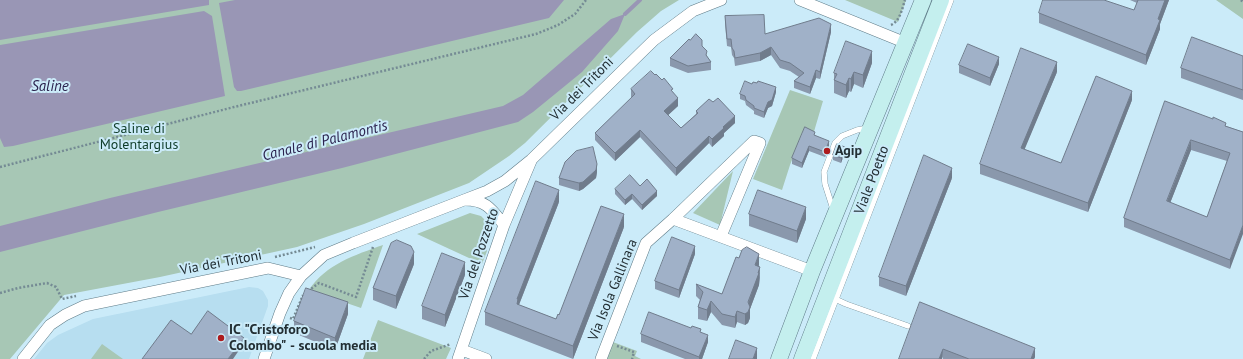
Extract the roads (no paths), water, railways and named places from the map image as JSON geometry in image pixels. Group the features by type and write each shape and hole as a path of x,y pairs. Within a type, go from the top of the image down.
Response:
{"main road":[{"name":"Viale Poetto","path":"779,359 810,270 868,124 900,48 923,0"},
{"name":"Viale Poetto","path":"802,359 831,297 941,0"}],"street":[{"name":"Via dei Tritoni","path":"23,359 50,325 64,315 84,306 268,268 301,276 324,255 487,191 505,181 531,160 654,40 693,11 721,0"},
{"path":"800,0 900,48"},
{"name":"Via Isola Gallinara","path":"601,359 646,243 754,141 760,143 721,236"},
{"name":"Via del Pozzetto","path":"460,355 504,225 531,160"},
{"path":"464,200 473,200 489,207 496,213 504,225"},
{"path":"673,219 810,270"},
{"path":"264,359 289,292 301,276"},
{"path":"460,355 486,359"}],"lane":[{"path":"813,359 831,297 951,0"},
{"path":"834,211 825,184 824,172 835,143 842,136 868,124"},
{"name":"Viale Poetto","path":"773,359 810,270"},
{"path":"831,297 846,304 908,326"}],"water":[{"path":"0,0 209,0 209,5 0,40"},
{"path":"235,0 564,0 549,18 237,91 234,87 219,3"},
{"name":"Saline","path":"204,11 212,16 225,96 4,147 0,138 0,45"},
{"path":"625,14 618,31 582,72 533,112 518,122 342,168 0,252 0,226 110,198 503,106 523,95 611,19"}],"waterway":[{"path":"625,14 640,0"}],"place":[{"name":"Agip","path":"827,151"},
{"name":"IC \"Cristoforo Colombo\" - scuola media","path":"221,338"}],"park label":[{"name":"Saline di Molentargius","path":"139,138"}],"water label":[{"name":"Canale di Palamontis","path":"325,141"}]}
